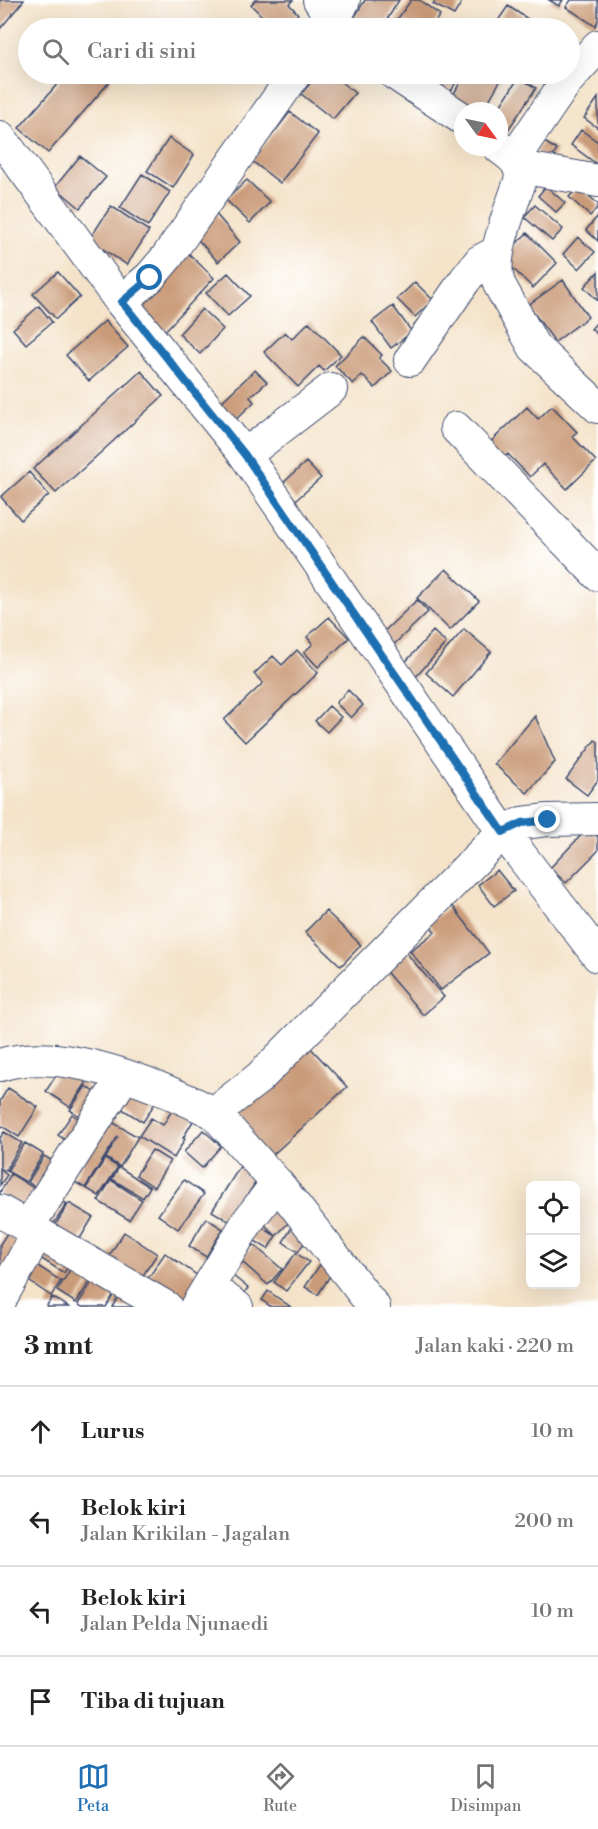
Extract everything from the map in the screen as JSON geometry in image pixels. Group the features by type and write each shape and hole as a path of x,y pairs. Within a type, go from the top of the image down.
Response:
{"street":[{"path":"580,66 598,45"},
{"path":"122,302 150,278 167,257 288,84"},
{"path":"410,84 454,113"},
{"path":"511,157 565,84"},
{"path":"0,137 122,302 245,455 503,832 598,956"},
{"path":"511,157 598,181"},
{"path":"511,157 521,178 497,252 496,276 534,347 597,405"},
{"path":"410,360 480,261 497,252"},
{"path":"245,455 331,389"},
{"path":"456,428 598,575"},
{"path":"214,1113 259,1078 503,832 522,823 598,819"},
{"path":"0,1065 11,1062 57,1060 92,1067 169,1091 214,1113 277,1184 374,1307"},
{"path":"0,1301 30,1244 35,1231 34,1217 124,1076"},
{"path":"237,1307 202,1297 248,1221 277,1184"},
{"path":"0,1211 166,1307"}],"building":[{"path":"0,0 24,0 0,29"},
{"path":"255,0 293,0 289,4 298,14 294,18 264,18 251,5"},
{"path":"365,0 399,0 388,18 354,18"},
{"path":"411,0 419,0 440,15 438,18 398,18"},
{"path":"436,0 463,0 454,15 433,4"},
{"path":"549,0 563,0 559,6"},
{"path":"571,0 598,0 598,21 595,26 566,7"},
{"path":"508,6 526,18 500,18"},
{"path":"57,84 108,84 48,153 19,128"},
{"path":"310,84 344,84 355,93 333,119 301,94"},
{"path":"433,84 455,84 449,95"},
{"path":"459,84 498,84 488,102 461,102 452,97"},
{"path":"514,84 530,84 536,88 508,130 508,102 503,102"},
{"path":"598,98 598,128 584,118"},
{"path":"290,112 318,134 280,183 252,161"},
{"path":"581,130 598,142 598,165 571,145"},
{"path":"169,138 194,155 173,188 147,171"},
{"path":"543,141 557,150 550,161 536,152"},
{"path":"80,156 106,177 80,208 55,187"},
{"path":"142,174 170,192 148,226 120,208"},
{"path":"247,180 270,202 250,223 226,200"},
{"path":"546,186 565,203 556,212 538,196"},
{"path":"579,187 598,204 590,216 569,197"},
{"path":"535,205 563,229 552,241 524,217"},
{"path":"111,206 149,231 127,265 89,240"},
{"path":"215,213 240,242 218,262 192,233"},
{"path":"598,216 598,241 586,230"},
{"path":"527,233 557,263 533,288 502,258"},
{"path":"578,237 595,252 579,269 563,254"},
{"path":"185,250 214,278 164,332 135,304"},
{"path":"58,272 80,297 56,319 33,294"},
{"path":"598,272 598,301 584,287"},
{"path":"228,273 250,296 228,316 206,293"},
{"path":"563,280 588,317 555,342 528,305"},
{"path":"415,282 433,300 415,317 397,299"},
{"path":"39,306 52,322 26,344 13,329"},
{"path":"393,306 412,332 391,348 372,322"},
{"path":"202,309 223,329 200,354 179,334"},
{"path":"105,321 128,347 89,381 66,355"},
{"path":"598,321 598,335 591,329"},
{"path":"309,322 341,355 324,371 319,366 298,387 264,352 285,332 292,339"},
{"path":"364,337 382,355 379,358 392,371 375,388 362,375 353,384 335,366"},
{"path":"255,370 267,382 250,397 254,402 232,423 216,407"},
{"path":"141,371 163,396 56,493 33,469"},
{"path":"552,406 577,432 572,436 596,461 567,489 543,464 530,477 508,454 496,465 482,450 527,407 538,419"},
{"path":"306,462 321,478 296,500 282,484"},
{"path":"29,472 49,495 21,520 1,497"},
{"path":"446,569 479,601 450,630 417,598"},
{"path":"417,600 428,612 388,650 377,638"},
{"path":"329,617 349,638 318,667 304,652 313,644 307,637"},
{"path":"464,629 491,652 453,697 426,673"},
{"path":"433,631 446,643 414,679 401,667"},
{"path":"297,650 318,673 245,742 224,720 263,683 254,674 273,656 282,665"},
{"path":"348,690 363,705 351,718 336,703"},
{"path":"329,706 341,717 327,732 315,721"},
{"path":"535,716 555,762 527,793 494,764"},
{"path":"595,740 598,742 598,780 587,795 566,779"},
{"path":"588,828 598,837 598,851 566,883 550,868"},
{"path":"497,870 514,891 494,906 478,885"},
{"path":"452,905 489,953 441,990 410,951 435,932 429,923"},
{"path":"326,911 361,945 341,966 305,932"},
{"path":"403,949 444,997 423,1015 382,967"},
{"path":"307,1044 347,1087 267,1160 227,1116"},
{"path":"64,1063 89,1079 70,1107 46,1091"},
{"path":"126,1084 155,1103 143,1122 114,1104"},
{"path":"86,1086 103,1098 87,1121 70,1110"},
{"path":"8,1088 38,1107 19,1137 0,1125 0,1101"},
{"path":"176,1104 196,1116 174,1158 139,1136 151,1118 163,1125"},
{"path":"72,1114 85,1123 71,1144 58,1135"},
{"path":"105,1118 138,1137 120,1167 106,1158 118,1136 85,1188 73,1181"},
{"path":"203,1130 221,1146 202,1168 184,1152"},
{"path":"4,1132 22,1143 5,1171 0,1168 0,1138"},
{"path":"25,1143 43,1154 26,1182 7,1171"},
{"path":"152,1150 170,1161 154,1187 136,1175"},
{"path":"44,1156 61,1166 44,1193 28,1182"},
{"path":"105,1159 118,1167 99,1196 86,1188"},
{"path":"244,1160 263,1171 230,1222 212,1211"},
{"path":"119,1167 150,1187 143,1198 112,1179"},
{"path":"0,1170 7,1175 0,1185"},
{"path":"11,1174 45,1195 29,1221 0,1203 0,1192"},
{"path":"111,1180 142,1200 129,1220 98,1201"},
{"path":"184,1180 204,1194 178,1229 158,1215"},
{"path":"52,1194 67,1204 50,1229 36,1220"},
{"path":"275,1202 292,1219 276,1236 259,1219"},
{"path":"69,1203 93,1217 75,1247 51,1232"},
{"path":"206,1218 223,1229 206,1257 189,1246"},
{"path":"253,1222 276,1236 268,1249 245,1235"},
{"path":"295,1222 311,1232 298,1252 283,1242"},
{"path":"13,1224 32,1236 10,1271 0,1264 0,1244"},
{"path":"124,1232 157,1254 142,1277 104,1264"},
{"path":"46,1241 74,1258 64,1273 37,1256"},
{"path":"254,1245 282,1269 268,1285 240,1260"},
{"path":"165,1253 201,1278 181,1307 143,1286"},
{"path":"296,1253 309,1262 286,1291 274,1282"},
{"path":"76,1260 96,1272 76,1303 57,1291"},
{"path":"32,1262 61,1281 51,1296 23,1277"},
{"path":"321,1263 333,1271 318,1295 305,1287"},
{"path":"98,1273 119,1286 106,1307 82,1307 78,1304"},
{"path":"232,1275 248,1288 237,1302 221,1290"},
{"path":"123,1289 152,1307 112,1307"},
{"path":"268,1291 291,1307 271,1307 262,1300"},
{"path":"52,1297 69,1307 46,1307"}],"route":[{"path":"150,278 122,302 245,455 503,832 522,823 548,820"}]}
